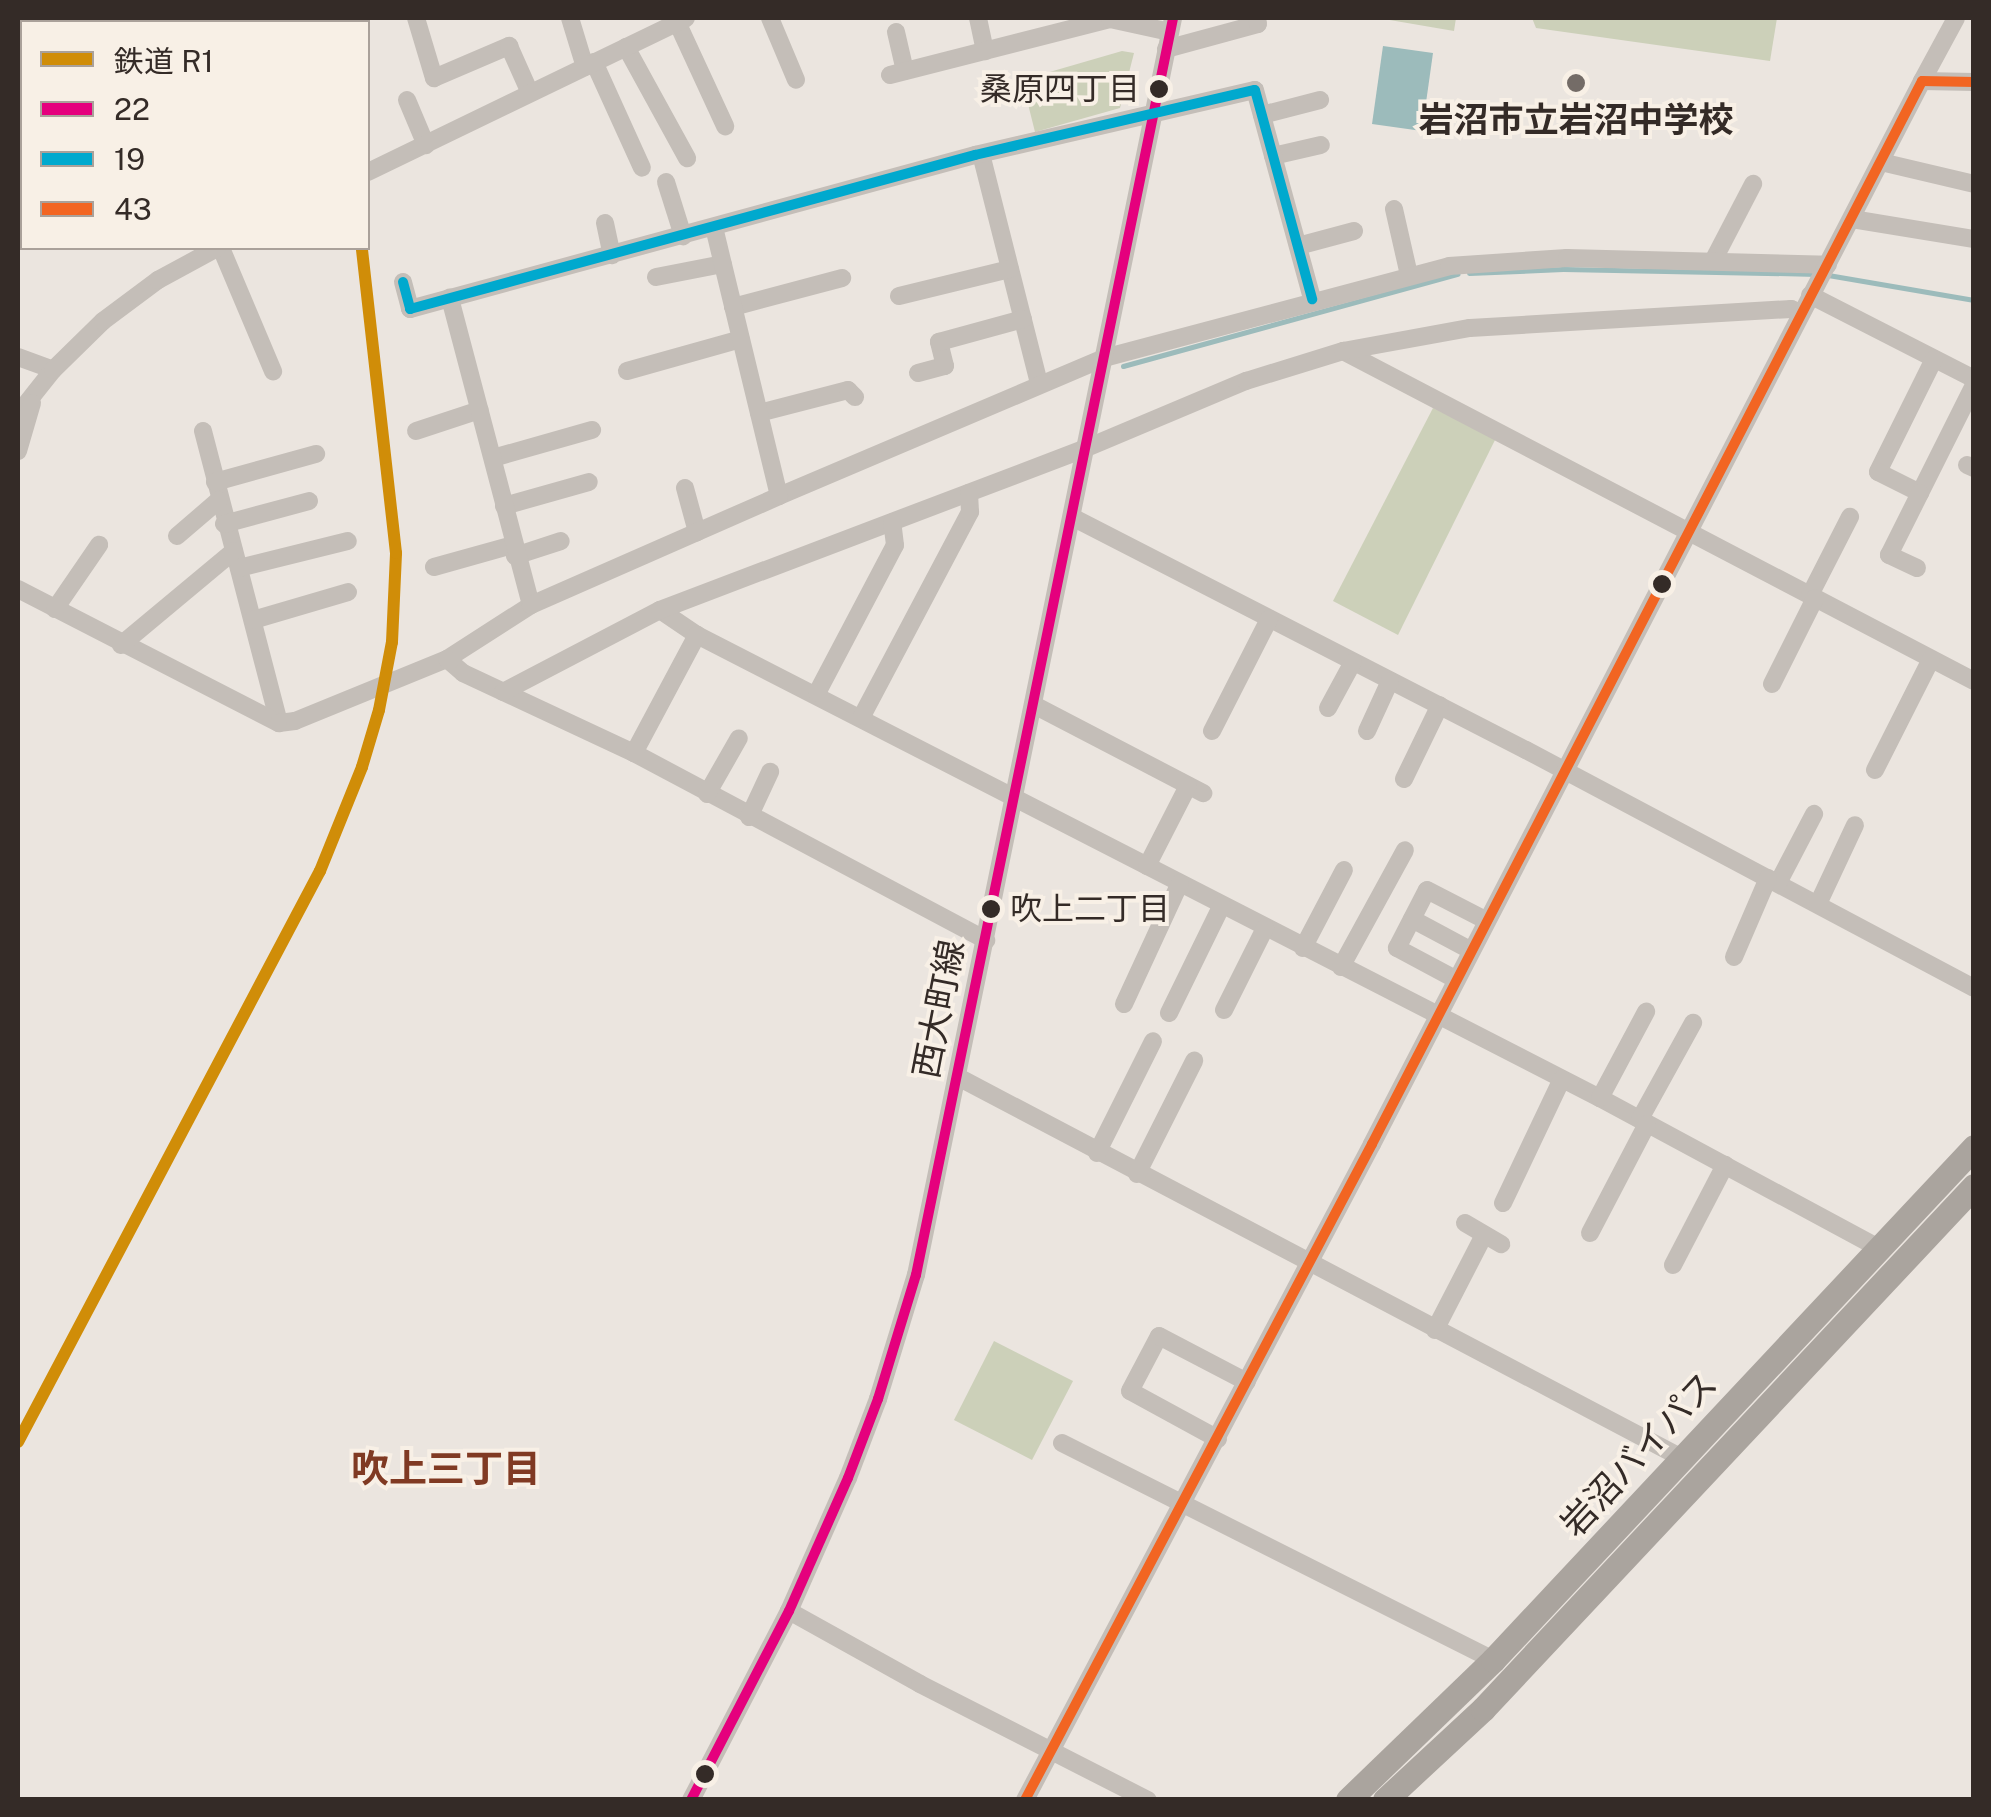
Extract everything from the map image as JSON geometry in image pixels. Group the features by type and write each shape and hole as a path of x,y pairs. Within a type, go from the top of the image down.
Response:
{"highway":[{"name":"岩沼バイパス","path":"1348,1800 1493,1660 1974,1147"},
{"name":"岩沼バイパス","path":"1385,1800 1483,1708 1974,1186"}],"street":[{"path":"416,18 434,78 509,46 530,93"},
{"path":"570,18 642,168"},
{"path":"770,18 796,80"},
{"path":"978,18 985,51"},
{"path":"896,32 897,73 1110,19 1170,33 1258,24 1258,18"},
{"path":"1025,1800 1218,1439 1562,770 1956,18"},
{"path":"370,171 681,20 724,126"},
{"name":"西大町線","path":"691,1800 789,1610 878,1399 916,1274 1170,33"},
{"path":"626,46 687,158"},
{"path":"1922,82 1974,82"},
{"path":"403,282 410,310 981,154 1129,117 1150,118 1255,90 1312,299"},
{"path":"407,100 426,144"},
{"path":"1262,116 1320,100"},
{"path":"1273,156 1321,145"},
{"path":"981,154 1039,383"},
{"path":"1881,162 1974,184"},
{"path":"666,182 683,236"},
{"path":"1713,261 1754,184"},
{"path":"1394,209 1409,276"},
{"path":"1852,219 1974,239"},
{"path":"606,223 612,255"},
{"path":"714,228 779,496"},
{"path":"1298,246 1354,232"},
{"path":"18,414 53,370 103,321 158,280 215,250"},
{"path":"220,250 272,371"},
{"path":"18,590 280,723 295,721 446,659 530,605 1104,358 1312,299 1448,266 1567,258 1713,261 1824,271"},
{"path":"656,277 723,264"},
{"path":"899,296 1010,269"},
{"path":"733,307 842,278"},
{"path":"1810,295 1974,382 1889,555 1918,568"},
{"path":"450,298 530,605"},
{"path":"503,692 660,610 1084,450 1246,381 1343,351 1470,328 1791,308 1801,314"},
{"path":"918,372 945,366 939,342 1022,318"},
{"path":"626,371 741,339"},
{"path":"1343,351 1974,681"},
{"path":"18,357 53,370"},
{"path":"1920,493 1878,472 1934,359"},
{"path":"759,413 848,390 855,397"},
{"path":"18,451 34,393"},
{"path":"416,431 480,410"},
{"path":"203,430 224,524 280,723"},
{"path":"492,458 592,430"},
{"path":"176,536 217,491 316,454"},
{"path":"504,506 590,482"},
{"path":"686,488 697,532"},
{"path":"862,716 970,512 969,493"},
{"path":"224,524 310,501"},
{"path":"1072,517 1440,705 1974,988"},
{"path":"1772,684 1850,517"},
{"path":"817,693 895,545 892,522"},
{"path":"121,645 237,560 348,542"},
{"path":"434,567 562,542"},
{"path":"56,609 99,545"},
{"path":"253,620 348,592"},
{"path":"660,610 697,634 1600,1098 1879,1248"},
{"path":"1249,678 1273,621"},
{"path":"1212,731 1273,621"},
{"path":"634,753 697,634"},
{"path":"1875,770 1931,658"},
{"path":"446,659 463,673 634,753 986,940"},
{"path":"1328,708 1352,662"},
{"path":"1367,731 1390,681"},
{"path":"1034,705 1195,789 1146,866"},
{"path":"1404,779 1440,705"},
{"path":"707,794 739,738"},
{"path":"749,817 770,772"},
{"path":"1734,957 1773,880 1814,814"},
{"path":"1818,904 1854,824"},
{"path":"1341,967 1405,850"},
{"path":"1303,948 1344,870"},
{"path":"1124,1004 1180,883"},
{"path":"1455,978 1397,948 1427,890 1485,920"},
{"path":"1169,1013 1222,906"},
{"path":"1412,919 1470,950"},
{"path":"1224,1010 1265,928"},
{"path":"1600,1098 1646,1012"},
{"path":"1590,1233 1693,1024"},
{"path":"1097,1153 1153,1041"},
{"path":"1137,1174 1194,1061"},
{"path":"958,1077 1682,1458"},
{"path":"1503,1203 1562,1079"},
{"path":"1673,1266 1725,1165"},
{"path":"1435,1330 1493,1240 1465,1223"},
{"path":"1218,1439 1130,1391 1159,1336 1247,1382"},
{"path":"1062,1443 1182,1507 1493,1660"},
{"path":"789,1610 920,1684 1053,1748 1148,1800"}],"green space":[{"path":"1378,18 1456,18 1454,31"},
{"path":"1532,18 1777,18 1770,61 1536,28"},
{"path":"1122,51 1134,53 1120,108 1035,132 1022,80"},
{"path":"1433,408 1496,438 1398,635 1333,601"},
{"path":"994,1341 1073,1381 1032,1460 954,1420"}],"water":[{"path":"1383,46 1433,53 1422,131 1372,124"}],"waterway":[{"path":"197,20 203,18"},
{"path":"1469,273 1563,269 1817,274"},
{"path":"1123,366 1458,274"},
{"path":"1828,275 1974,300"}],"rail line":[{"name":"R1","path":"18,1442 320,871 362,767 379,710 392,642 396,553 362,250"}],"transit line":[{"name":"22","path":"691,1800 789,1611 848,1478 878,1399 916,1275 1173,18"},
{"name":"43","path":"1025,1800 1372,1144 1922,81 1974,82"},
{"name":"19","path":"403,282 410,309 975,155 1255,90 1312,299"}],"place":[{"name":"岩沼市立岩沼中学校","path":"1576,83"},
{"name":"桑原四丁目","path":"1159,89"},
{"name":"吹上二丁目","path":"991,909"}],"district":[{"name":"吹上三丁目","path":"446,1469"}]}
